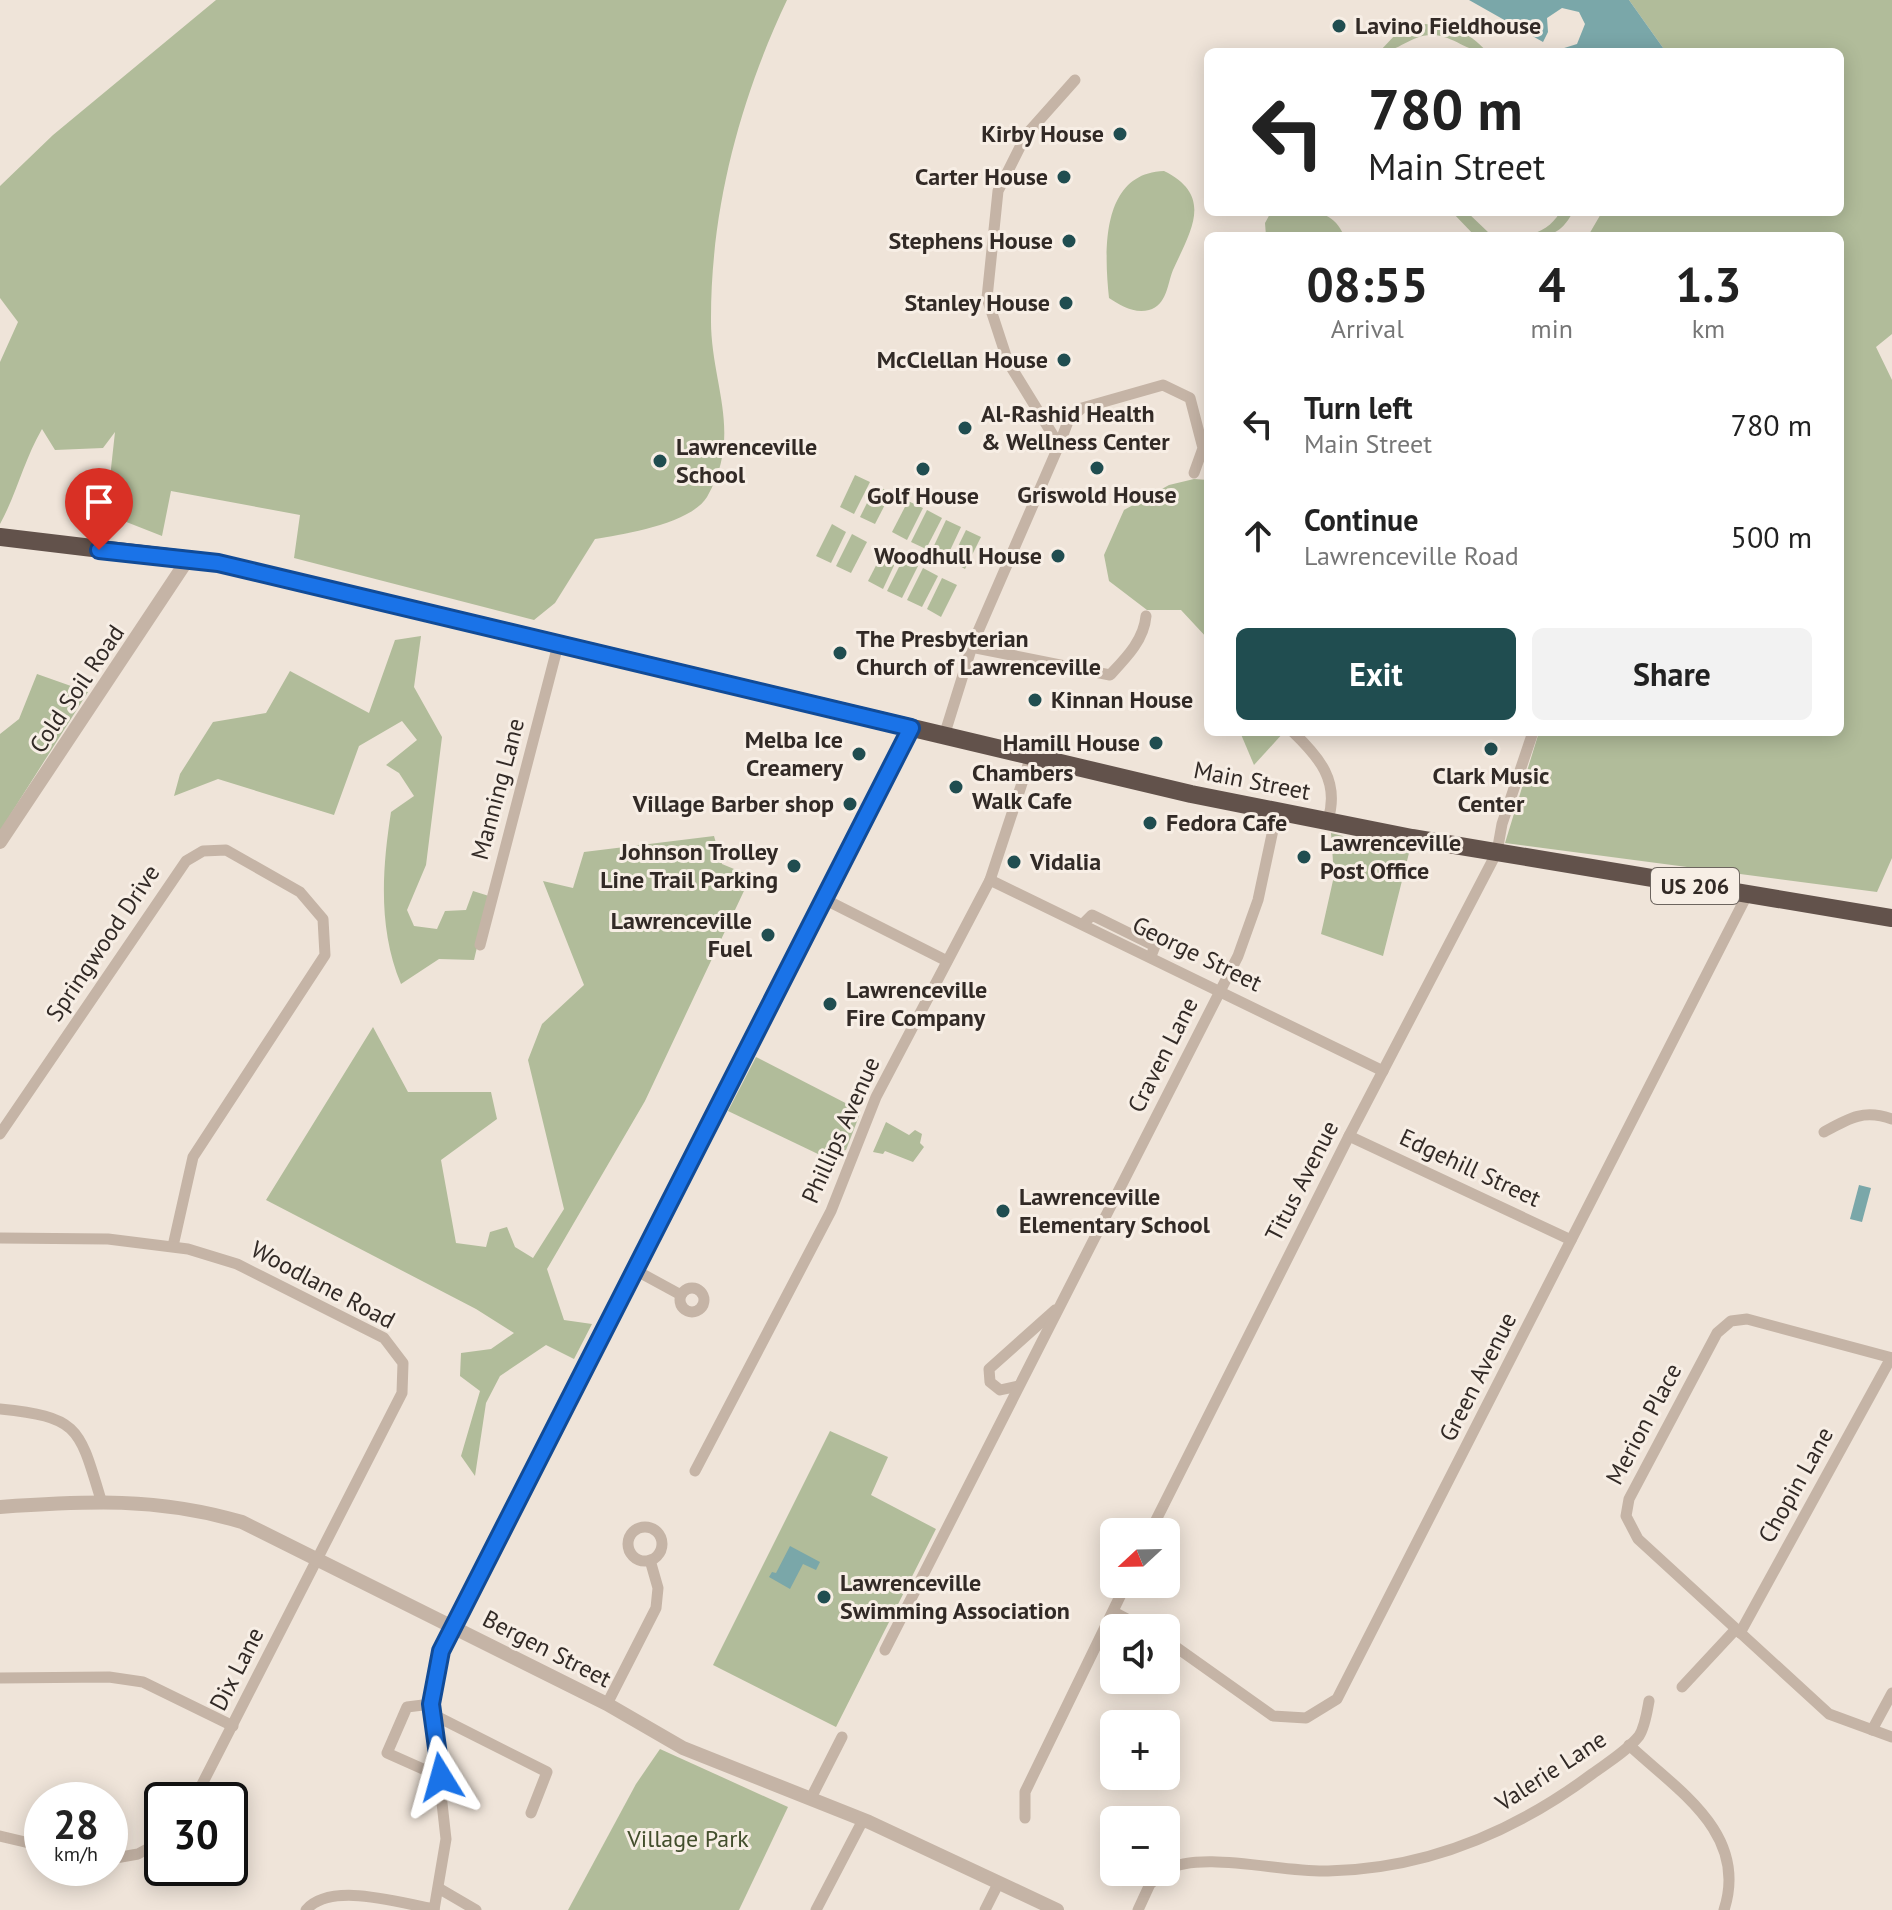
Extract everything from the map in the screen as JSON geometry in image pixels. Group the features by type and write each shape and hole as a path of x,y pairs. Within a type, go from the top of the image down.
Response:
{"highway":[{"name":"US 206","path":"0,537 188,559"},
{"name":"Main Street","path":"188,559 218,563 944,736 1277,811 1497,852 1892,918"}],"street":[{"path":"1059,445 1008,362 987,298 998,191 1026,135 1075,80"},
{"path":"944,736 971,647 1069,419 1082,408 1163,385 1190,398 1203,448 1194,473"},
{"name":"Cold Soil Road","path":"0,842 188,559"},
{"path":"971,647 1110,675 1133,650 1146,616"},
{"name":"Manning Lane","path":"480,945 558,645"},
{"path":"306,1910 314,1902 331,1894 434,1909 440,1889 446,1839 432,1709 435,1669 453,1626 911,728"},
{"path":"1297,736 1321,759 1331,792 1328,820"},
{"name":"Titus Avenue","path":"1157,1518 1349,1136 1497,852 1502,824 1532,736"},
{"name":"Phillips Avenue","path":"695,1471 831,1211 876,1097 990,880 1031,756"},
{"name":"Craven Lane","path":"885,1650 1220,991 1258,900 1277,811"},
{"name":"Springwood Drive","path":"0,1134 186,861 203,851 226,850 300,892 323,919 325,955 193,1157 173,1246"},
{"name":"George Street","path":"990,880 1084,923 1383,1071"},
{"name":"Green Avenue","path":"1180,1650 1273,1716 1306,1718 1337,1699 1747,895"},
{"path":"824,899 947,961"},
{"path":"1824,1132 1856,1115 1878,1114 1892,1119"},
{"name":"Edgehill Street","path":"1349,1136 1571,1240"},
{"name":"Woodlane Road","path":"0,1238 108,1239 173,1246 237,1264 384,1338 403,1363 402,1393 319,1558"},
{"path":"635,1270 681,1295"},
{"name":"Craven Lane","path":"1018,1386 1006,1391 994,1386 988,1375 992,1363 1058,1307"},
{"name":"Merion Place","path":"1892,1358 1747,1319 1731,1321 1717,1333 1629,1499 1626,1516 1638,1539 1829,1714 1892,1737"},
{"name":"Chopin Lane","path":"1682,1687 1738,1631 1892,1358"},
{"path":"0,1409 54,1417 75,1431 85,1448 101,1500"},
{"name":"Bergen Street","path":"0,1507 101,1500 139,1501 208,1512 268,1532 607,1704 683,1748 766,1784 811,1798 863,1820 1057,1910"},
{"name":"Dix Lane","path":"203,1782 319,1558"},
{"path":"607,1704 656,1608 658,1588 650,1560"},
{"path":"1025,1818 1025,1792 1120,1598"},
{"path":"1114,1612 1118,1614"},
{"path":"0,1678 109,1677 143,1682 233,1726"},
{"path":"1872,1730 1892,1693"},
{"name":"Valerie Lane","path":"1180,1866 1196,1861 1276,1870 1331,1871 1422,1858 1481,1839 1534,1813 1629,1745 1641,1734 1649,1701"},
{"path":"441,1777 387,1753 407,1707 432,1709 547,1772 531,1813"},
{"path":"811,1798 842,1737"},
{"path":"1629,1745 1700,1809 1715,1828 1729,1871 1724,1910"},
{"path":"816,1910 863,1820"},
{"path":"0,1836 24,1842"},
{"path":"985,1910 998,1884"},
{"name":"Valerie Lane","path":"1138,1910 1149,1886"},
{"path":"440,1889 476,1910"}],"green space":[{"path":"216,0 787,0 742,115 723,195 712,277 711,318 724,429 723,451 718,474 699,506 672,521 595,539 555,603 534,620 294,558 300,515 171,491 162,536 106,514 115,432 103,448 55,450 42,429 0,524 0,362 18,322 0,298 0,186 53,135"},
{"path":"1629,0 1892,0 1892,334 1876,347 1892,380 1892,858 1877,892 1505,843 1538,736 1844,736 1844,232 1590,232 1600,216 1844,216 1844,48 1663,48"},
{"path":"1419,24 1439,25 1472,38 1483,48 1471,48 1447,38 1425,35 1395,48 1383,48 1397,33"},
{"path":"1164,171 1180,181 1189,192 1194,203 1194,216 1160,304 1149,310 1133,310 1109,298 1107,259 1111,218 1128,185 1143,175"},
{"path":"1269,216 1326,216 1342,232 1266,232 1265,223"},
{"path":"1456,216 1471,216 1488,232 1471,232"},
{"path":"1557,216 1570,216 1556,232 1539,232 1546,228"},
{"path":"855,475 870,482 854,514 840,507"},
{"path":"1204,480 1204,635 1181,610 1147,610 1109,581 1104,555 1124,510 1169,485"},
{"path":"876,485 891,493 875,524 860,517"},
{"path":"908,501 923,508 907,540 892,532"},
{"path":"927,510 942,518 926,549 911,542"},
{"path":"946,520 961,527 946,559 931,552"},
{"path":"832,524 846,532 831,563 816,556"},
{"path":"966,530 981,537 965,569 951,561"},
{"path":"852,534 867,542 851,573 836,566"},
{"path":"884,550 898,557 883,589 868,581"},
{"path":"903,559 918,566 902,598 887,591"},
{"path":"923,568 938,576 922,607 907,600"},
{"path":"942,578 957,585 941,617 927,609"},
{"path":"421,636 414,687 442,737 426,865 407,910 414,926 437,929 445,911 466,910 473,891 489,896 474,960 439,959 401,984 388,942 384,877 391,812 414,796 399,773 386,765 417,740 402,721 359,746 334,815 218,779 174,796 180,774 213,722 266,713 290,671 369,713 395,640"},
{"path":"37,674 88,692 0,831 0,734 19,719"},
{"path":"1242,736 1280,736 1254,765"},
{"path":"1331,833 1409,853 1383,956 1321,934 1334,876"},
{"path":"714,836 722,864 751,876 645,1101 547,1269 564,1320 592,1324 574,1359 546,1345 500,1376 486,1403 475,1476 461,1456 480,1391 460,1376 461,1353 491,1349 514,1333 476,1309 266,1200 373,1027 408,1092 491,1092 497,1119 441,1160 456,1243 486,1247 490,1232 507,1227 515,1247 533,1258 564,1209 528,1060 542,1024 584,985 543,881 573,888 584,852"},
{"path":"756,1057 861,1111 846,1150 818,1154 728,1111"},
{"path":"886,1122 909,1135 915,1130 922,1134 920,1143 924,1147 913,1162 885,1151 883,1154 873,1152"},
{"name":"Lawrenceville Swimming Association","path":"830,1431 888,1457 871,1495 936,1529 836,1727 713,1665"},
{"name":"Village Park","path":"660,1749 788,1807 739,1910 568,1910 636,1784"}],"water":[{"path":"1469,0 1629,0 1663,48 1564,48 1577,44 1585,24 1579,12 1562,8 1547,18 1548,32 1543,42"},
{"path":"1859,1185 1871,1188 1862,1222 1850,1219"},
{"path":"790,1546 820,1562 816,1570 803,1564 790,1589 769,1577 772,1572 776,1573"}],"place":[{"name":"Lavino Fieldhouse","path":"1339,26"},
{"name":"Kirby House","path":"1120,134"},
{"name":"Carter House","path":"1064,177"},
{"name":"Stephens House","path":"1069,241"},
{"name":"Stanley House","path":"1066,303"},
{"name":"McClellan House","path":"1064,360"},
{"name":"Al-Rashid Health & Wellness Center","path":"965,428"},
{"name":"Lawrenceville School","path":"660,461"},
{"name":"Griswold House","path":"1097,468"},
{"name":"Golf House","path":"923,469"},
{"name":"Woodhull House","path":"1058,556"},
{"name":"The Presbyterian Church of Lawrenceville","path":"840,653"},
{"name":"Kinnan House","path":"1035,700"},
{"name":"Hamill House","path":"1156,743"},
{"name":"Clark Music Center","path":"1491,749"},
{"name":"Melba Ice Creamery","path":"859,754"},
{"name":"Chambers Walk Cafe","path":"956,787"},
{"name":"Village Barber shop","path":"850,804"},
{"name":"Fedora Cafe","path":"1150,823"},
{"name":"Lawrenceville Post Office","path":"1304,857"},
{"name":"Vidalia","path":"1014,862"},
{"name":"Johnson Trolley Line Trail Parking","path":"794,866"},
{"name":"Lawrenceville Fuel","path":"768,935"},
{"name":"Lawrenceville Fire Company","path":"830,1004"},
{"name":"Lawrenceville Elementary School","path":"1003,1211"},
{"name":"Lawrenceville Swimming Association","path":"824,1597"}],"route":[{"path":"99,550 218,563 911,728 441,1651 435,1669 431,1704 441,1777"}]}
